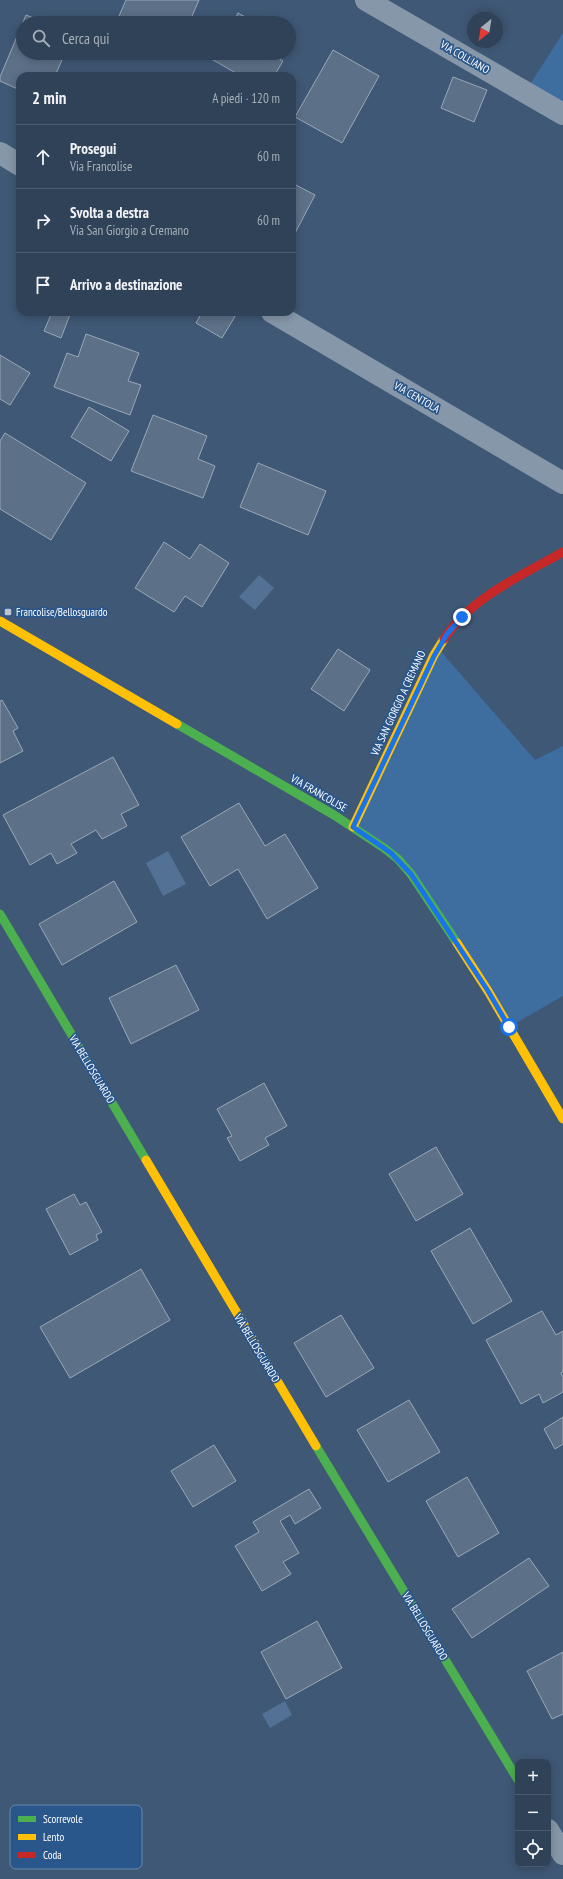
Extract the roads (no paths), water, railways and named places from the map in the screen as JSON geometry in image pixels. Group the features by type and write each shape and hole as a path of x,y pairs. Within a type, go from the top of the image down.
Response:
{"street":[{"name":"VIA COLLIANO","path":"366,0 563,114"},
{"path":"0,153 16,163"},
{"name":"VIA CENTOLA","path":"279,316 563,483"},
{"name":"VIA SAN GIORGIO A CREMANO","path":"353,827 434,656 451,628 474,608 498,591 563,552"},
{"name":"VIA FRANCOLISE","path":"0,621 353,827 394,856 416,881 488,991 563,1119"},
{"name":"VIA BELLOSGUARDO","path":"0,914 277,1381 515,1775"},
{"path":"549,1831 563,1854"}],"place":[{"name":"Francolise/Bellosguardo","path":"8,612"}]}
